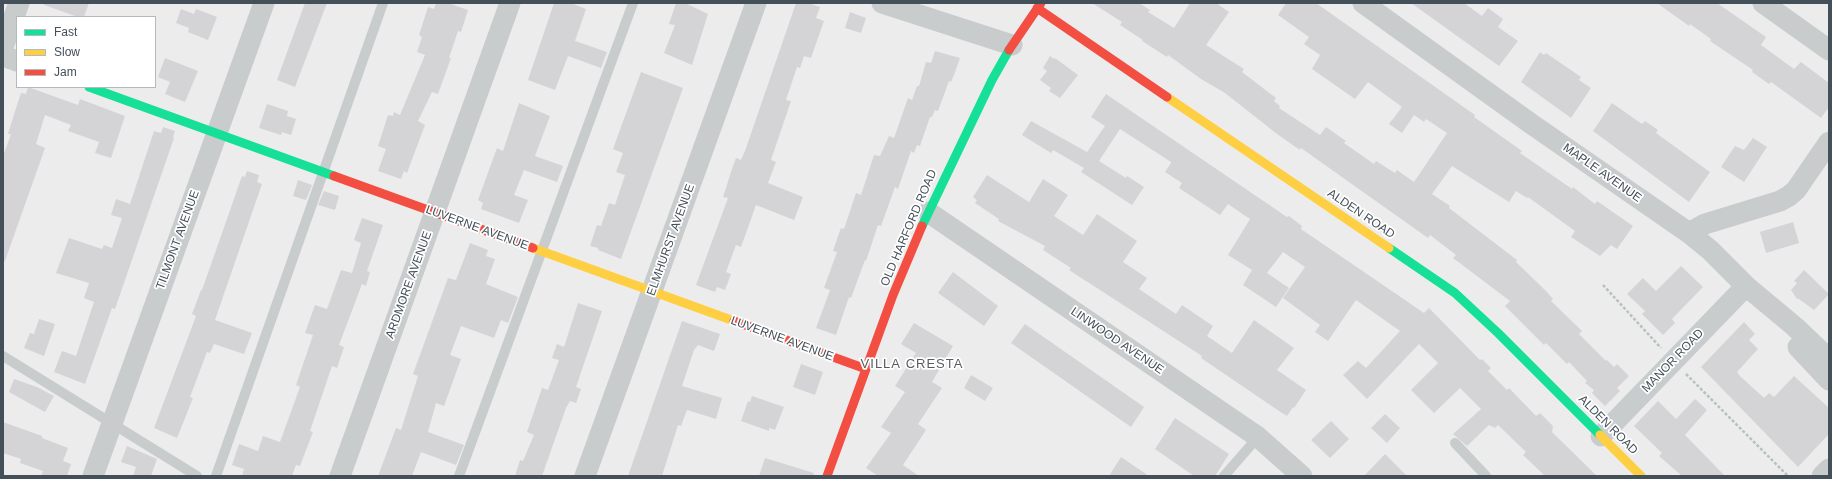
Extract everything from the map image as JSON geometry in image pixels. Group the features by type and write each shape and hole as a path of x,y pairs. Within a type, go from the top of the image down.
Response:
{"street":[{"path":"3,47 19,3"},
{"name":"TILMONT AVENUE","path":"93,476 264,3"},
{"name":"ARDMORE AVENUE","path":"340,476 510,3"},
{"name":"ELMHURST AVENUE","path":"585,476 756,3"},
{"path":"882,3 1012,45"},
{"name":"MAPLE AVENUE","path":"1363,3 1530,124 1688,233 1730,268 1746,286 1794,326 1829,359"},
{"path":"1763,3 1829,50"},
{"name":"OLD HARFORD ROAD","path":"827,476 893,295 928,212 972,118 1012,45 1039,5"},
{"name":"ALDEN ROAD","path":"1039,5 1455,293 1498,333 1641,476"},
{"path":"3,56 16,61"},
{"name":"LUVERNE AVENUE","path":"92,88 866,369"},
{"path":"1688,233 1705,224 1780,201 1789,196 1796,190 1829,142"},
{"name":"LINWOOD AVENUE","path":"928,212 1258,437 1302,476"},
{"path":"1746,286 1786,335 1829,380"},
{"name":"MANOR ROAD","path":"1601,436 1746,286"},
{"path":"1822,476 1829,469"}],"lane":[{"path":"216,476 383,3"},
{"path":"460,476 633,3"},
{"path":"3,356 197,476"},
{"path":"1224,476 1258,437"},
{"path":"1455,443 1486,476"}],"path":[{"path":"1603,285 1673,361 1788,476"}],"building":[{"path":"44,3 89,3 84,16 75,16 44,5"},
{"path":"305,3 327,3 295,87 277,80"},
{"path":"436,3 448,3 468,10 461,32 458,31 449,58 451,58 438,94 432,92 418,121 425,125 407,173 404,171 401,179 378,171 386,149 378,146 388,115 393,116 394,112 400,115 425,55 417,52 422,37 419,35 428,7 434,9"},
{"path":"554,3 571,3 586,9 575,41 607,52 601,68 568,56 555,90 528,80"},
{"path":"676,3 685,3 708,14 692,65 664,53 675,25 669,24"},
{"path":"796,3 808,3 820,7 816,18 824,21 811,58 804,56 800,68 797,67 786,100 791,101 771,160 776,162 768,183 803,197 794,220 756,205 741,247 736,245 726,272 731,274 725,290 717,287 715,292 696,285 728,198 723,197 732,169 736,158 741,160 745,151"},
{"path":"1092,3 1139,3 1150,10 1148,12 1174,28 1190,3 1216,3 1229,12 1206,45 1244,69 1242,72 1276,98 1274,101 1280,106 1279,108 1320,135 1326,127 1346,141 1344,143 1374,164 1376,161 1395,173 1397,170 1414,182 1447,133 1426,119 1424,122 1414,115 1402,133 1389,124 1402,107 1368,82 1355,99 1312,69 1320,55 1304,44 1309,37 1278,15 1286,3 1316,3 1475,115 1474,117 1522,151 1520,153 1572,189 1573,187 1595,204 1597,201 1633,226 1617,249 1611,245 1600,256 1571,237 1575,231 1528,197 1527,198 1516,191 1509,202 1452,166 1432,194 1450,206 1449,208 1517,260 1516,262 1553,299 1551,301 1582,331 1579,334 1606,361 1607,360 1614,367 1617,364 1629,376 1617,388 1620,391 1605,406 1592,393 1594,390 1585,383 1587,381 1569,362 1567,364 1546,343 1544,345 1505,306 1510,301 1453,258 1456,255 1430,235 1428,238 1301,148 1300,150 1277,134 1225,93 1201,79 1168,55 1167,57 1142,41 1143,40 1120,25 1122,22"},
{"path":"1411,3 1464,3 1482,16 1488,8 1503,19 1498,27 1518,41 1499,66"},
{"path":"1657,3 1717,3 1766,37 1761,45 1794,69 1801,62 1829,83 1829,107 1821,118 1771,82 1769,84 1752,72 1753,70 1710,41 1711,39 1690,24 1689,26"},
{"path":"181,9 194,14 196,9 217,17 208,40 188,32 189,28 176,23"},
{"path":"850,12 866,18 861,33 845,28"},
{"path":"935,51 960,58 951,82 949,81 938,111 935,110 932,117 930,117 920,146 917,145 914,153 911,151 898,189 895,187 881,226 878,225 866,261 865,260 851,298 849,297 836,335 816,328 830,290 824,288 837,252 833,251 841,228 844,229 856,193 861,195 874,155 880,156 889,136 894,138 908,98 912,100 917,86 919,86 926,62 931,63"},
{"path":"1540,52 1544,55 1546,53 1581,77 1579,80 1591,88 1571,118 1521,82"},
{"path":"1050,56 1078,75 1060,98 1049,91 1051,88 1040,80 1047,71 1043,68"},
{"path":"165,58 198,71 185,102 165,94 170,82 158,77"},
{"path":"641,72 683,88 621,259 598,250 598,248 590,246 597,225 601,226 609,203 615,205 625,175 616,172 623,153 613,149"},
{"path":"28,88 31,88 78,105 80,99 125,116 111,158 95,153 99,142 68,131 71,125 45,115 36,144 45,148 5,261 3,261 3,156 11,134 8,134 21,93 26,94"},
{"path":"1106,94 1287,217 1289,216 1302,226 1301,229 1424,313 1429,308 1480,360 1482,359 1491,368 1488,371 1507,390 1509,388 1536,416 1540,413 1553,426 1552,432 1597,476 1545,476 1523,455 1526,452 1498,425 1495,428 1489,425 1467,446 1453,434 1481,409 1460,388 1434,413 1411,390 1438,363 1419,344 1367,399 1343,375 1358,361 1366,368 1400,331 1356,300 1328,341 1315,332 1320,325 1283,298 1305,267 1283,252 1267,273 1289,288 1276,307 1243,285 1252,270 1228,255 1250,219 1228,204 1220,215 1179,188 1182,183 1165,172 1171,162 1120,129 1099,161 1126,178 1127,176 1144,187 1132,205 1081,172 1084,168 1053,150 1051,153 1022,135 1031,121 1087,152 1105,126 1091,117"},
{"path":"519,103 550,116 535,156 563,166 557,182 524,170 514,195 528,200 519,223 481,209 483,203 478,200 497,148 503,151"},
{"path":"1612,103 1642,124 1645,121 1658,130 1656,133 1710,172 1689,202 1593,131"},
{"path":"267,104 288,111 287,116 296,119 291,135 282,132 281,135 259,128"},
{"path":"163,127 175,131 174,138 115,309 112,308 85,384 54,372 62,351 76,356 94,302 84,298 89,283 56,273 69,238 102,249 104,245 112,248 122,218 111,215 116,199 130,204 154,131 161,133"},
{"path":"1753,138 1767,147 1744,182 1721,167 1735,146 1744,150"},
{"path":"247,171 259,175 257,182 262,184 215,320 252,333 244,354 214,344 210,353 207,352 190,397 193,398 177,438 154,428 196,316 192,314 202,290 242,176 245,177"},
{"path":"987,175 1029,202 1043,179 1068,195 1054,216 1083,235 1097,214 1137,241 1123,262 1147,278 1139,289 1176,314 1182,305 1213,326 1207,336 1232,353 1254,320 1294,348 1277,370 1306,390 1294,408 1293,407 1287,416 1279,411 1201,358 1202,356 1069,270 1071,268 1043,250 1045,246 998,221 999,219 975,203 977,200 973,197"},
{"path":"298,180 312,185 306,200 293,196"},
{"path":"324,191 339,196 335,210 318,205"},
{"path":"362,218 383,225 367,271 370,272 366,286 362,284 339,345 344,347 337,368 332,366 310,431 313,432 300,466 296,465 292,476 242,476 244,469 232,465 239,444 258,451 263,436 280,442 300,387 296,385 313,335 305,333 315,305 327,309 341,270 352,273 361,243 354,240"},
{"path":"1793,222 1799,243 1766,253 1760,232"},
{"path":"470,243 488,250 486,256 495,259 486,284 518,297 508,323 501,320 494,338 461,326 450,355 461,359 444,406 436,403 428,432 464,445 456,465 421,452 412,476 378,476 396,428 401,430 418,376 413,374 448,278 456,280"},
{"path":"1681,266 1703,287 1672,319 1675,323 1663,335 1642,314 1645,311 1627,294 1643,278 1656,291"},
{"path":"1804,270 1829,294 1814,310 1797,299 1791,290 1797,283 1794,281"},
{"path":"953,272 998,306 984,326 938,293"},
{"path":"578,303 602,311 576,387 581,389 576,403 570,401 566,408 542,476 515,476 520,460 523,461 534,435 527,432 542,388 548,390 559,360 552,358 557,344 564,347"},
{"path":"39,319 55,324 44,356 24,348 30,333 34,334"},
{"path":"682,321 720,334 714,351 698,345 694,350 682,386 722,398 716,419 687,410 681,426 678,425 662,476 628,476"},
{"path":"1744,322 1755,334 1749,340 1758,349 1737,372 1740,376 1764,398 1769,393 1774,397 1794,376 1829,408 1829,434 1798,467 1701,367"},
{"path":"914,323 953,346 932,382 942,388 918,424 926,430 903,465 919,476 878,476 866,468 891,433 881,427 905,392 895,386 916,353 901,344"},
{"path":"1025,324 1144,407 1131,427 1011,343"},
{"path":"801,364 823,372 815,395 793,387"},
{"path":"971,375 993,388 985,401 964,388"},
{"path":"14,379 37,387 54,396 45,412 9,392"},
{"path":"752,396 784,407 775,430 769,428 769,431 741,421 748,401 750,402"},
{"path":"1695,399 1707,410 1685,435 1725,476 1682,476 1659,456 1662,453 1634,426 1658,401 1676,419"},
{"path":"1385,414 1400,428 1387,443 1371,428"},
{"path":"1175,418 1229,454 1215,476 1194,476 1155,449"},
{"path":"1331,421 1349,439 1330,458 1311,440"},
{"path":"3,422 42,436 42,438 68,448 63,461 71,464 67,476 41,476 43,471 20,463 21,459 3,453"},
{"path":"127,446 157,459 151,476 133,476 136,467 121,462"},
{"path":"1385,454 1407,476 1364,476"},
{"path":"1121,457 1149,476 1109,476"},
{"path":"765,458 814,473 813,476 759,476"}],"traffic: fast":[{"path":"922,226 992,80 1009,50"},
{"path":"92,88 334,176"},
{"path":"1389,248 1455,293 1498,333 1600,435"}],"traffic: slow":[{"path":"1167,97 1389,248"},
{"path":"533,248 734,321"},
{"path":"1600,435 1641,476"}],"traffic: jam":[{"path":"1009,50 1041,3"},
{"path":"1037,8 1167,97"},
{"path":"334,176 533,248"},
{"path":"827,476 893,295 922,226"},
{"path":"734,321 866,369"}],"district":[{"name":"VILLA CRESTA","path":"912,364"}]}
